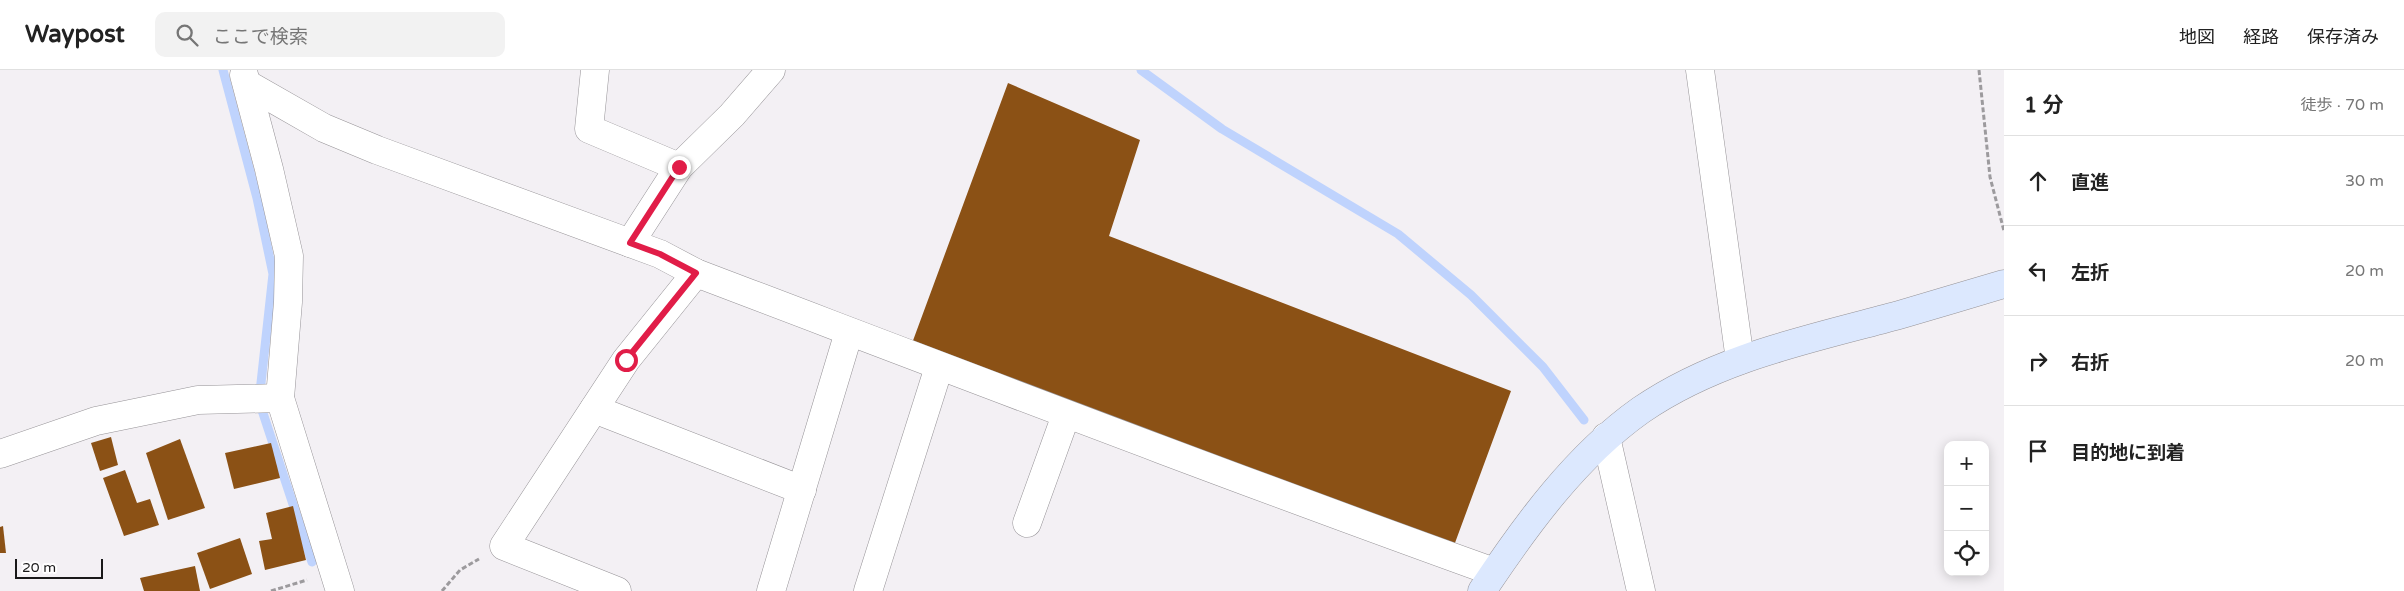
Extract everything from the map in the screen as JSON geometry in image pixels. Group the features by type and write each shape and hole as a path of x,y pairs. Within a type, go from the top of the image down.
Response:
{"street":[{"path":"595,70 589,129 679,167"},
{"path":"630,243 679,167 732,115 771,70"},
{"path":"1700,70 1740,360"},
{"path":"245,77 324,128 378,150 660,254 696,273 1245,483 1488,582 1557,488 1606,437 1642,410 1692,382 1740,360 1792,342 1899,315 2004,284"},
{"path":"245,77 289,256 288,302 279,398 337,581"},
{"path":"617,591 504,546 626,360 696,273"},
{"path":"771,591 849,332"},
{"path":"868,591 939,367"},
{"path":"0,454 96,421 198,400 279,398"},
{"path":"594,409 802,490"},
{"path":"1028,523 1066,415"},
{"path":"1606,437 1641,591"}],"path":[{"path":"1979,70 1990,177 2004,231"},
{"path":"442,591 460,570 504,546"},
{"path":"271,591 337,581"}],"building":[{"path":"1008,83 1140,140 1109,236 1511,391 1452,551 911,346"},
{"path":"111,437 118,465 100,471 91,443"},
{"path":"180,439 205,508 168,520 146,453"},
{"path":"271,443 280,478 234,489 225,453"},
{"path":"125,470 137,503 150,499 159,525 124,536 103,478"},
{"path":"293,506 306,560 265,570 259,541 272,539 266,513"},
{"path":"3,526 6,553 0,553 0,527"},
{"path":"240,538 252,574 210,589 197,553"},
{"path":"195,566 200,591 144,591 140,578"}],"waterway":[{"path":"223,70 257,198 273,274 259,401 312,562"},
{"path":"1141,70 1222,129 1398,234 1471,295 1543,367 1584,420"}],"route":[{"path":"626,360 696,273 660,254 630,243 679,167"}]}
